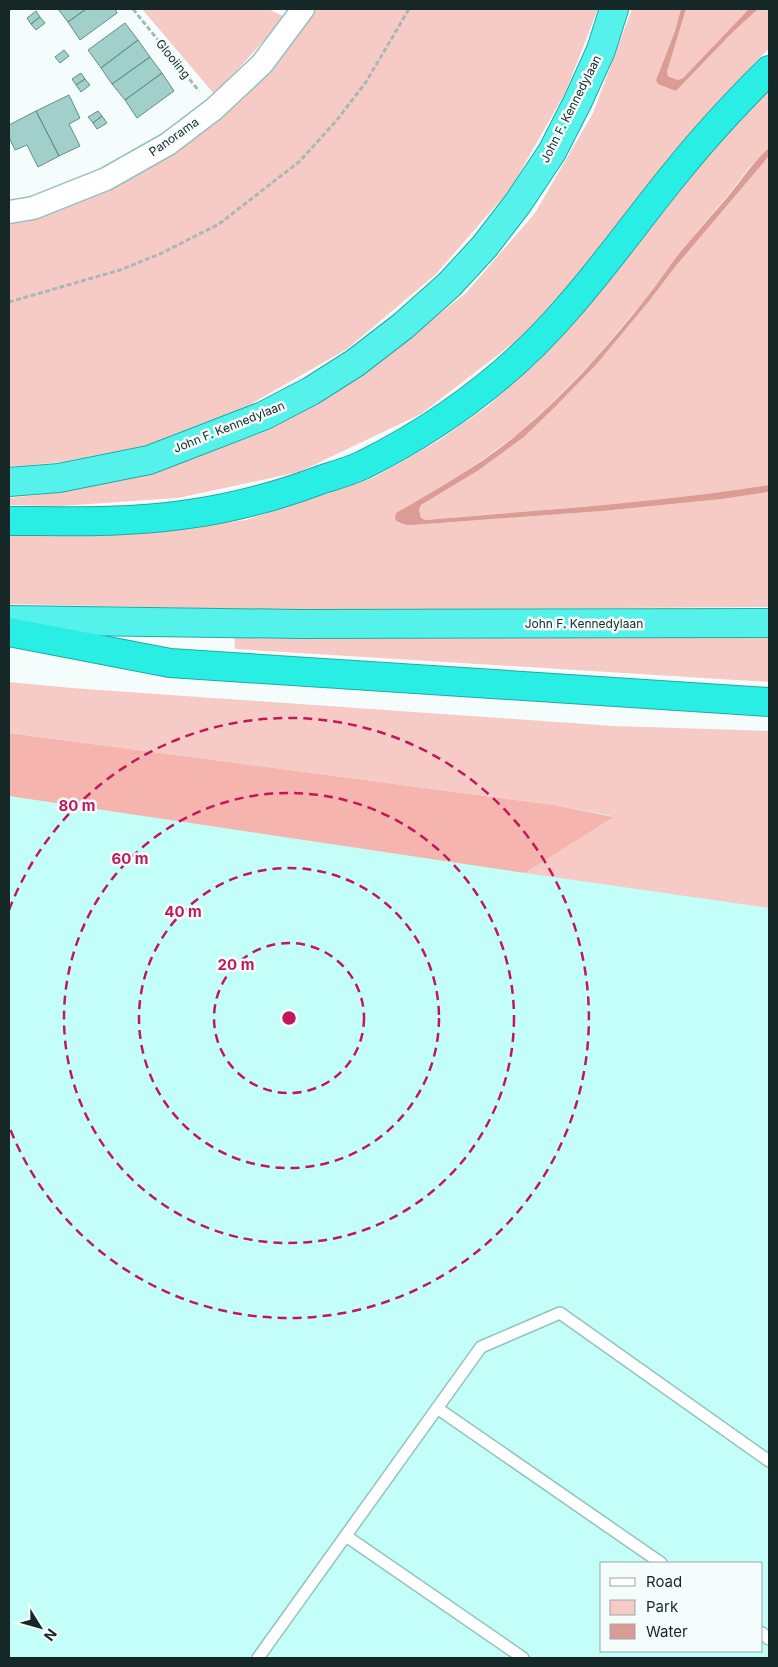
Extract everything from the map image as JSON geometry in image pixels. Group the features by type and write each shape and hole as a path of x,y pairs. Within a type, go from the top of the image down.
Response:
{"highway":[{"name":"John F. Kennedylaan","path":"9,482 59,478 149,460 262,416 311,391 355,363 403,326 449,285 485,246 518,203 552,152 601,50 614,9"},
{"path":"9,521 122,520 182,515 236,505 293,490 360,466 430,428 478,394 526,354 606,263 677,171 739,99 769,70"},
{"name":"John F. Kennedylaan","path":"9,620 301,624 769,623"},
{"path":"9,632 170,663 769,702"}],"street":[{"name":"Panorama","path":"9,212 33,208 106,179 168,144 214,108 262,64 299,10"}],"lane":[{"path":"258,1658 480,1347 560,1313 769,1461"},
{"path":"437,1408 660,1562"},
{"path":"346,1536 523,1658"}],"path":[{"name":"Glooiing","path":"132,9 214,108"},
{"path":"9,302 120,270 160,254 219,224 300,161 337,120 366,82 409,9"}],"shaded area":[{"path":"565,729 769,778 769,1658 9,1658 9,781 526,855"},
{"path":"9,733 554,805 613,817 525,873 9,796"}],"green space":[{"path":"142,9 268,9 285,17 215,95"},
{"path":"312,9 598,9 565,93 511,188 436,274 347,349 249,405 144,446 61,462 9,467 9,223 49,211 131,175"},
{"path":"632,9 681,9 675,31 656,80 676,91 758,9 769,9 769,49 679,148 557,302 516,341 421,414 299,472 178,498 60,506 9,505 9,498 57,493 153,472 267,431 366,372 466,293 535,213 593,113"},
{"path":"686,9 750,9 683,78 678,80 667,75 667,72"},
{"path":"769,90 769,148 748,169 680,252 647,297 593,361 519,433 449,483 397,513 398,523 413,525 603,511 722,499 769,492 769,607 294,610 9,604 9,534 182,528 246,520 373,478 438,441 488,406 536,362 617,271 690,178 750,108"},
{"path":"769,156 769,485 597,506 425,520 421,518 419,510 421,505 479,470 524,437 596,365 675,267"},
{"path":"234,635 769,636 769,682 235,649"},
{"path":"9,682 614,726 769,731 769,908 525,873 612,816 554,805 9,733"}],"water":[{"path":"681,9 686,9 667,72 668,76 678,80 683,78 749,9 758,9 676,91 658,84 656,80 675,31"},
{"path":"769,148 769,156 675,267 596,365 524,437 479,470 421,505 419,510 421,518 425,520 640,501 769,485 769,492 722,499 603,511 413,525 403,524 395,519 396,513 460,475 506,444 571,385 618,333 681,251 753,164"}],"building":[{"path":"58,9 86,9 68,22"},
{"path":"86,9 115,9 117,13 80,40 68,22"},
{"path":"36,11 40,17 31,24 27,18"},
{"path":"40,17 45,23 36,30 31,24"},
{"path":"125,23 138,40 101,68 88,50"},
{"path":"138,40 150,57 112,84 101,68"},
{"path":"64,50 69,56 60,63 55,57"},
{"path":"150,57 162,73 125,100 112,84"},
{"path":"81,73 85,79 76,85 72,79"},
{"path":"162,73 174,91 137,118 125,100"},
{"path":"85,79 90,85 81,92 76,85"},
{"path":"69,95 80,118 69,124 80,146 59,156 36,111"},
{"path":"36,111 59,156 38,167 27,145 15,150 9,137 9,125"},
{"path":"98,111 102,116 93,123 88,117"},
{"path":"102,116 107,123 97,129 93,123"}]}
